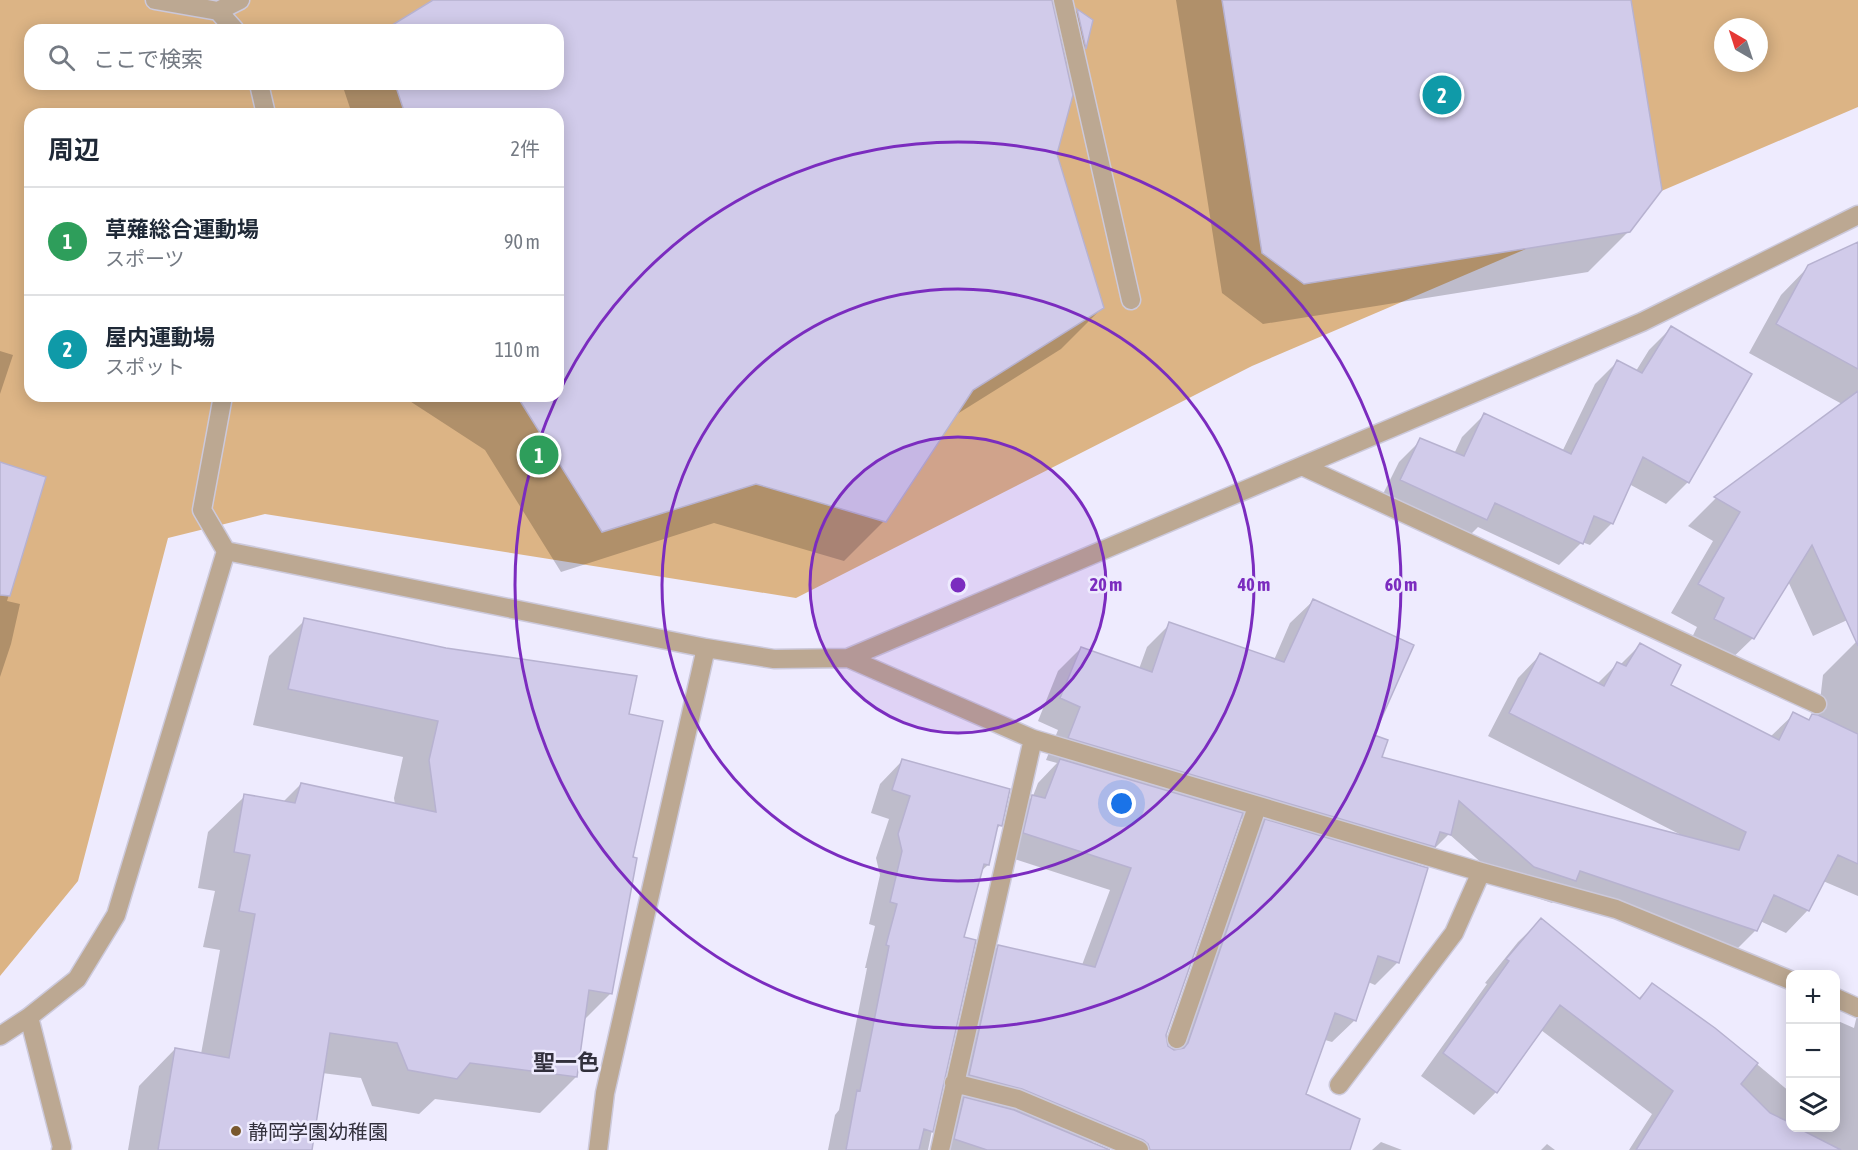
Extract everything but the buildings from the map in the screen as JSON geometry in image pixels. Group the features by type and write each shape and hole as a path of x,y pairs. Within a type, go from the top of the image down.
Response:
{"street":[{"path":"155,0 218,10 240,0"},
{"path":"1064,0 1131,300"},
{"path":"218,10 230,24"},
{"path":"260,90 265,108"},
{"path":"226,551 706,648 774,659 848,658 1642,322 1858,215"},
{"path":"0,1036 29,1017 77,979 116,915 226,551 202,510 222,402"},
{"path":"1302,466 1817,704"},
{"path":"598,1150 605,1093 706,648"},
{"path":"848,658 1033,739 1257,807 1616,909 1786,978"},
{"path":"940,1150 1033,739"},
{"path":"1178,1039 1257,807"},
{"path":"1339,1085 1454,933 1481,872"},
{"path":"1840,1000 1858,1008"},
{"path":"29,1017 61,1150"},
{"path":"954,1083 1018,1099 1139,1150"}],"shaded area":[{"path":"0,0 1858,0 1858,107 1252,366 796,598 265,514 168,538 78,881 0,976"}],"place":[{"name":"屋内運動場","path":"1442,95"},
{"name":"草薙総合運動場","path":"539,455"},
{"name":"静岡学園幼稚園","path":"236,1131"}],"district":[{"name":"聖一色","path":"566,1062"}]}
